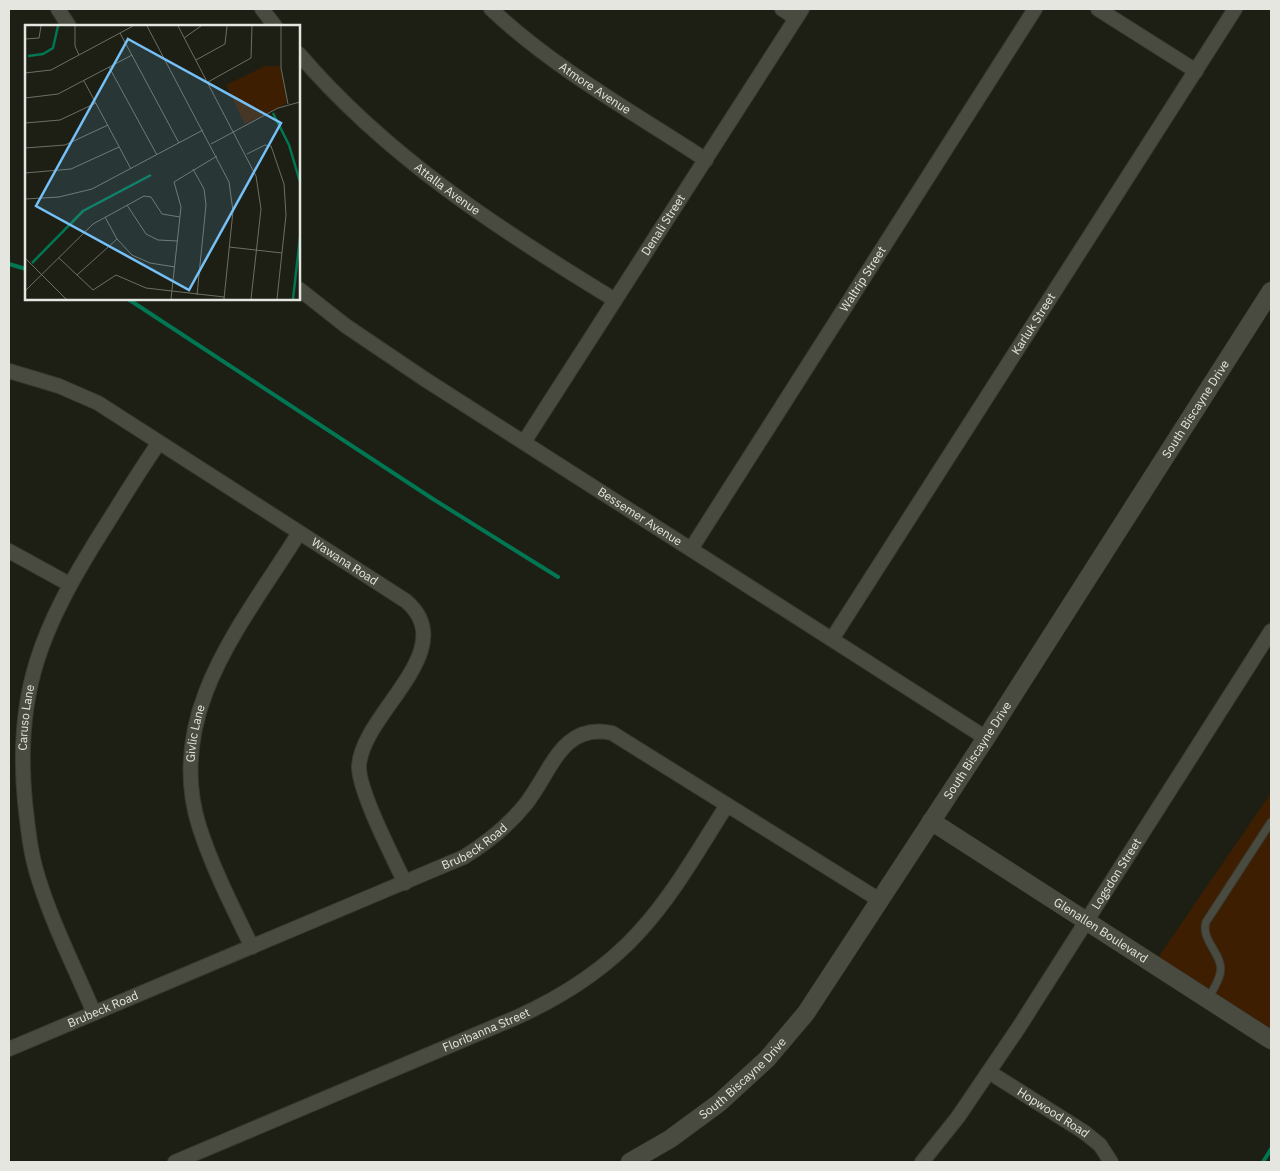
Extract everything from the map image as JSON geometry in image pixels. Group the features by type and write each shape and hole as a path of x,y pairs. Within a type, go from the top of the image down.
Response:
{"street":[{"path":"58,9 68,25"},
{"path":"262,9 274,25"},
{"name":"Atmore Avenue","path":"492,9 549,57 706,160"},
{"path":"782,9 799,13"},
{"name":"Waltrip Street","path":"691,548 1035,9"},
{"path":"1098,9 1196,71"},
{"name":"Karluk Street","path":"832,639 1235,9"},
{"name":"Denali Street","path":"524,442 799,13"},
{"name":"Attalla Avenue","path":"300,55 329,88 381,137 432,180 485,218 615,300"},
{"name":"Bessemer Avenue","path":"300,290 346,326 986,738"},
{"name":"South Biscayne Drive","path":"630,1162 689,1127 720,1103 767,1059 806,1013 986,738 1271,291"},
{"name":"Wawana Road","path":"9,372 59,386 85,397 406,601 417,612 423,623 424,644 421,654 365,744 359,765 364,790 405,883"},
{"name":"Caruso Lane","path":"94,1013 38,877 28,834 22,772 24,723 33,672 50,624 69,584 158,444"},
{"name":"Givlic Lane","path":"252,947 199,827 192,790 191,750 196,717 207,686 222,656 299,533"},
{"path":"9,551 69,584"},
{"name":"Logsdon Street","path":"922,1162 958,1117 989,1072 1271,631"},
{"name":"Brubeck Road","path":"9,1049 464,857 499,833 527,803 569,741 589,731 612,733 881,901"},
{"name":"Floribanna Street","path":"175,1162 515,1018 541,1006 582,982 603,966 641,930 672,888 727,805"},
{"name":"Glenallen Boulevard","path":"931,821 1271,1040"},
{"name":"Hopwood Road","path":"989,1072 1095,1141 1106,1152 1111,1162"}],"lane":[{"path":"1208,999 1220,975 1221,967 1207,937 1204,928 1206,922 1271,822"}],"shaded area":[{"path":"1271,793 1271,1032 1157,959"}],"waterway":[{"path":"9,264 25,269"},
{"path":"130,300 433,499 558,577"},
{"path":"1263,1162 1271,1149"}]}
